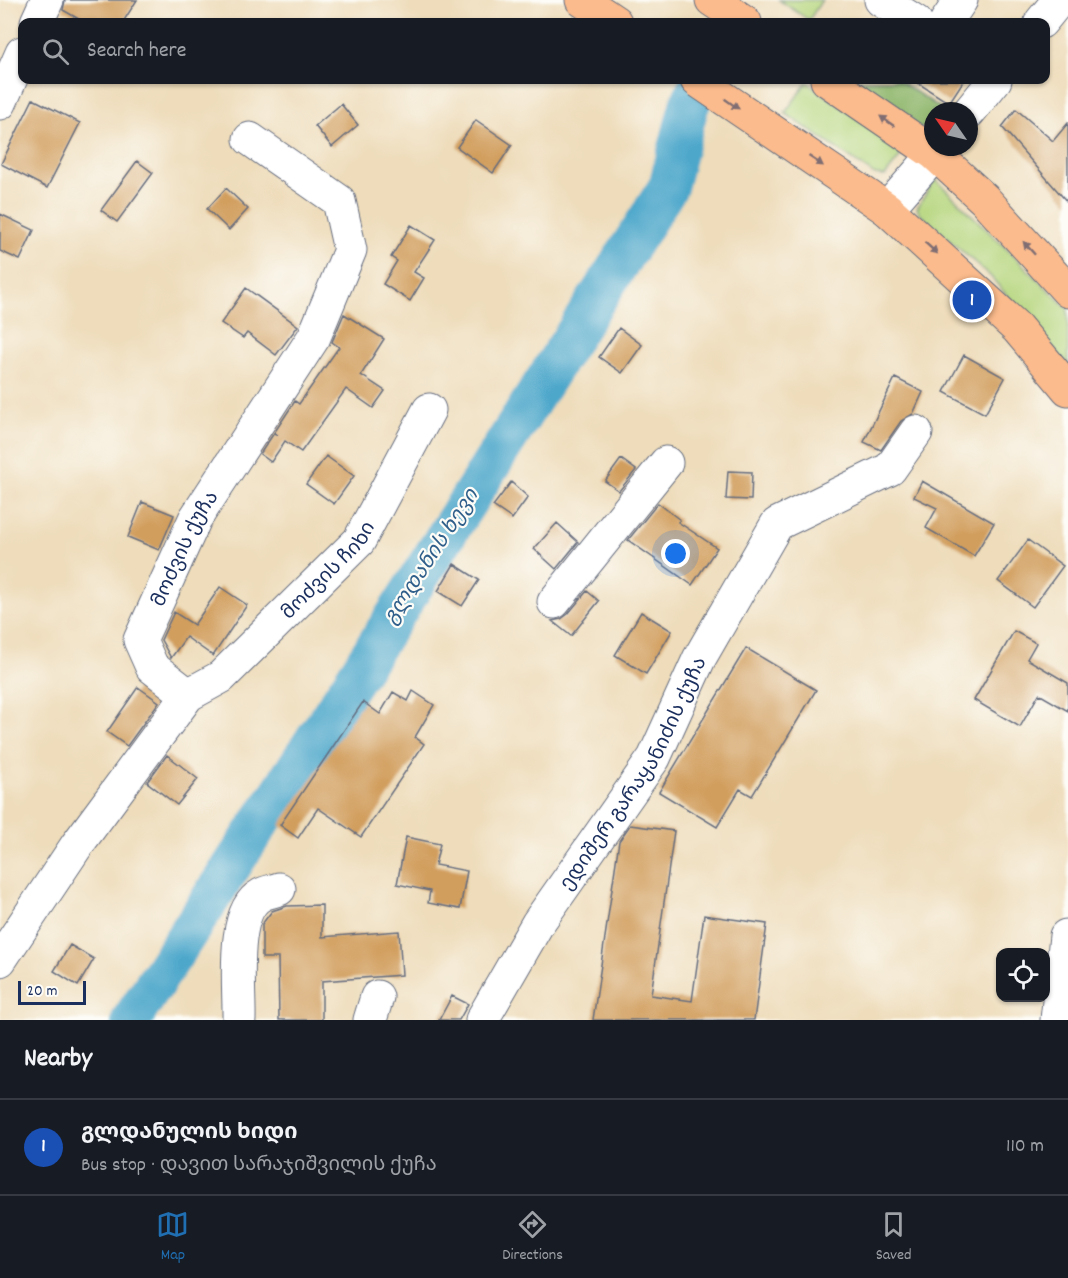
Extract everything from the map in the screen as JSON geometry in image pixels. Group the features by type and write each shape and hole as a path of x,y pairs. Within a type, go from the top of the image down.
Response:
{"main road":[{"path":"712,0 739,18"},
{"path":"703,84 887,208 1017,328 1068,389"},
{"path":"832,84 924,142"},
{"path":"943,156 1068,291"}],"street":[{"path":"39,18 47,0"},
{"path":"881,0 910,18"},
{"path":"949,18 961,0"},
{"path":"1044,18 1059,0"},
{"path":"0,102 18,62"},
{"path":"977,102 992,84"},
{"name":"მოძვის ქუჩა","path":"188,694 152,667 140,640 195,519 314,337 350,250 339,201 250,139"},
{"path":"887,208 934,156"},
{"name":"მოძვის ჩიხი","path":"188,694 221,677 359,542 429,410"},
{"name":"ედიშერ გარაყანიძის ქუჩა","path":"482,1020 538,923 654,758 699,659 777,524 890,470 916,432"},
{"path":"554,602 666,463"},
{"path":"0,960 77,845 188,694"},
{"path":"239,1020 240,932 246,911 260,895 279,889"},
{"path":"1057,1020 1066,936"}],"green space":[{"path":"779,0 822,0 810,18 806,18"},
{"path":"806,84 810,84 900,150 900,157 885,176 875,175 785,113"},
{"path":"858,84 904,84 931,102 924,102 924,127 918,128"},
{"path":"935,179 1068,309 1068,365 990,276 920,214 917,208"}],"building":[{"path":"65,0 137,0 126,18 77,18 63,10"},
{"path":"919,84 961,84 947,102"},
{"path":"33,99 80,123 47,188 1,164"},
{"path":"341,104 358,125 332,147 315,126"},
{"path":"1016,109 1053,141 1068,123 1068,203 1002,127"},
{"path":"476,120 512,145 493,173 457,147"},
{"path":"137,161 153,173 117,222 101,210"},
{"path":"226,188 248,209 229,230 207,209"},
{"path":"0,214 34,230 20,260 0,251"},
{"path":"411,225 435,240 414,272 424,278 410,301 383,284 397,261 391,257"},
{"path":"246,288 298,326 276,355 247,333 243,338 221,323"},
{"path":"344,314 384,339 361,375 385,391 373,408 346,389 301,452 285,441 271,462 260,454 295,401 299,404 339,347 332,342"},
{"path":"619,328 642,345 622,373 599,357"},
{"path":"964,355 1005,378 985,414 944,392"},
{"path":"895,378 923,392 913,414 901,421 881,450 864,442"},
{"path":"326,456 354,476 334,504 306,484"},
{"path":"621,459 636,470 619,491 605,481"},
{"path":"728,471 752,472 751,500 726,499"},
{"path":"922,481 994,523 974,556 926,528 937,508 914,497"},
{"path":"511,482 528,497 512,519 493,506"},
{"path":"142,502 174,515 159,550 128,537"},
{"path":"658,503 680,520 678,522 717,548 692,585 628,540"},
{"path":"557,523 578,542 556,569 534,549"},
{"path":"1028,540 1063,566 1033,607 998,581"},
{"path":"454,564 479,580 462,606 438,591"},
{"path":"220,587 247,605 213,656 186,637 171,658 161,640 174,612 194,625"},
{"path":"587,591 599,601 571,636 552,621 568,614"},
{"path":"641,612 672,631 646,674 615,655"},
{"path":"1014,631 1036,643 1027,659 1068,683 1068,711 1039,694 1020,727 974,700"},
{"path":"746,648 816,690 752,796 740,789 717,827 659,792"},
{"path":"138,687 159,702 127,746 107,732"},
{"path":"413,691 434,705 415,737 424,744 361,837 318,808 298,838 280,825 363,702 380,714 393,692 408,701"},
{"path":"167,755 198,779 177,805 147,782"},
{"path":"630,825 674,831 651,995 692,1001 704,915 767,924 754,1020 593,1020 619,841"},
{"path":"406,837 440,844 435,865 467,871 460,909 428,903 430,891 397,884"},
{"path":"322,905 322,937 399,931 402,975 322,981 322,1020 279,1020 278,958 262,958 262,924 272,911 287,906"},
{"path":"70,945 94,959 78,986 54,971"},
{"path":"452,996 468,1004 459,1020 439,1020"}],"waterway":[{"name":"გლდანის ხევი","path":"131,1020 364,664 668,187 689,106 699,84"}],"place":[{"name":"გლდანულის ხიდი","path":"972,300"}]}
